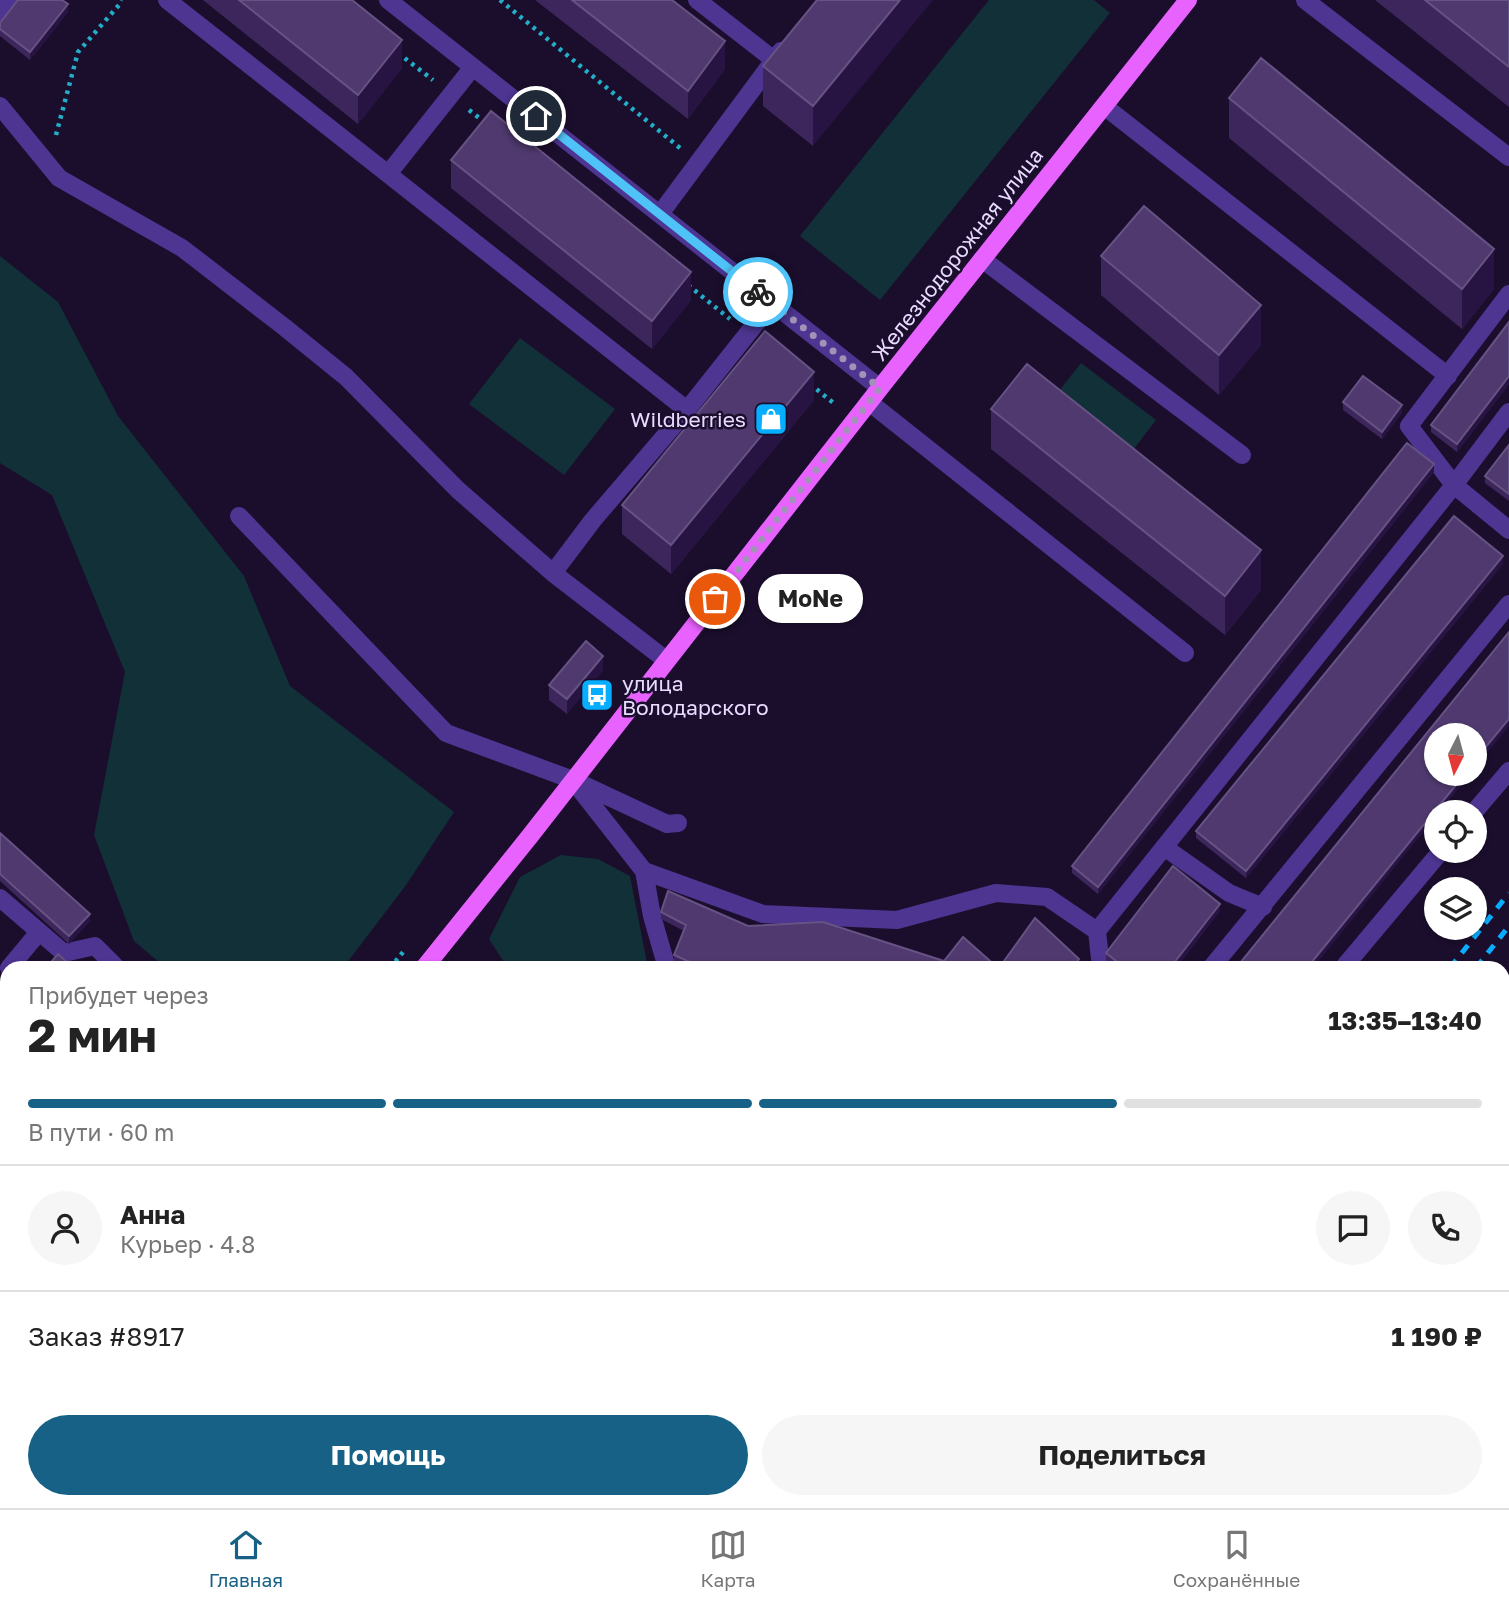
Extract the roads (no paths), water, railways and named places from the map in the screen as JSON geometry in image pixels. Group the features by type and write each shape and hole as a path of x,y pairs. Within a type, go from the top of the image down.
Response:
{"main road":[{"name":"Железнодорожная улица","path":"430,961 1188,0"}],"street":[{"path":"0,12 9,0"},
{"path":"167,0 687,410"},
{"path":"388,0 772,303 875,395 1185,653"},
{"path":"698,0 774,60"},
{"path":"1305,0 1509,157"},
{"path":"660,214 791,40"},
{"path":"388,174 473,67"},
{"path":"0,106 59,178 181,248 335,368 458,490 553,573 666,660"},
{"path":"1104,106 1448,376"},
{"path":"982,259 1242,455"},
{"path":"1509,294 1409,425 1454,485 1509,530"},
{"path":"553,573 593,520 687,410 772,303"},
{"path":"1100,961 1097,931 1454,485 1509,412"},
{"path":"239,516 446,733 573,780 667,824 678,823"},
{"path":"1217,961 1509,604"},
{"path":"1484,800 1509,771"},
{"path":"573,780 644,871 652,916 665,961"},
{"path":"1164,847 1229,893 1263,906"},
{"path":"1349,961 1431,863"},
{"path":"644,871 763,914 897,920 996,893 1047,897 1097,931"},
{"path":"0,898 64,953 95,946 110,961"},
{"path":"15,961 38,932"}],"railway":[{"path":"1456,961 1509,893"},
{"path":"1482,961 1509,926"}],"place":[{"name":"Wildberries","path":"771,419"},
{"name":"MoNe","path":"715,599"},
{"name":"улица Володарского","path":"597,695"}]}
